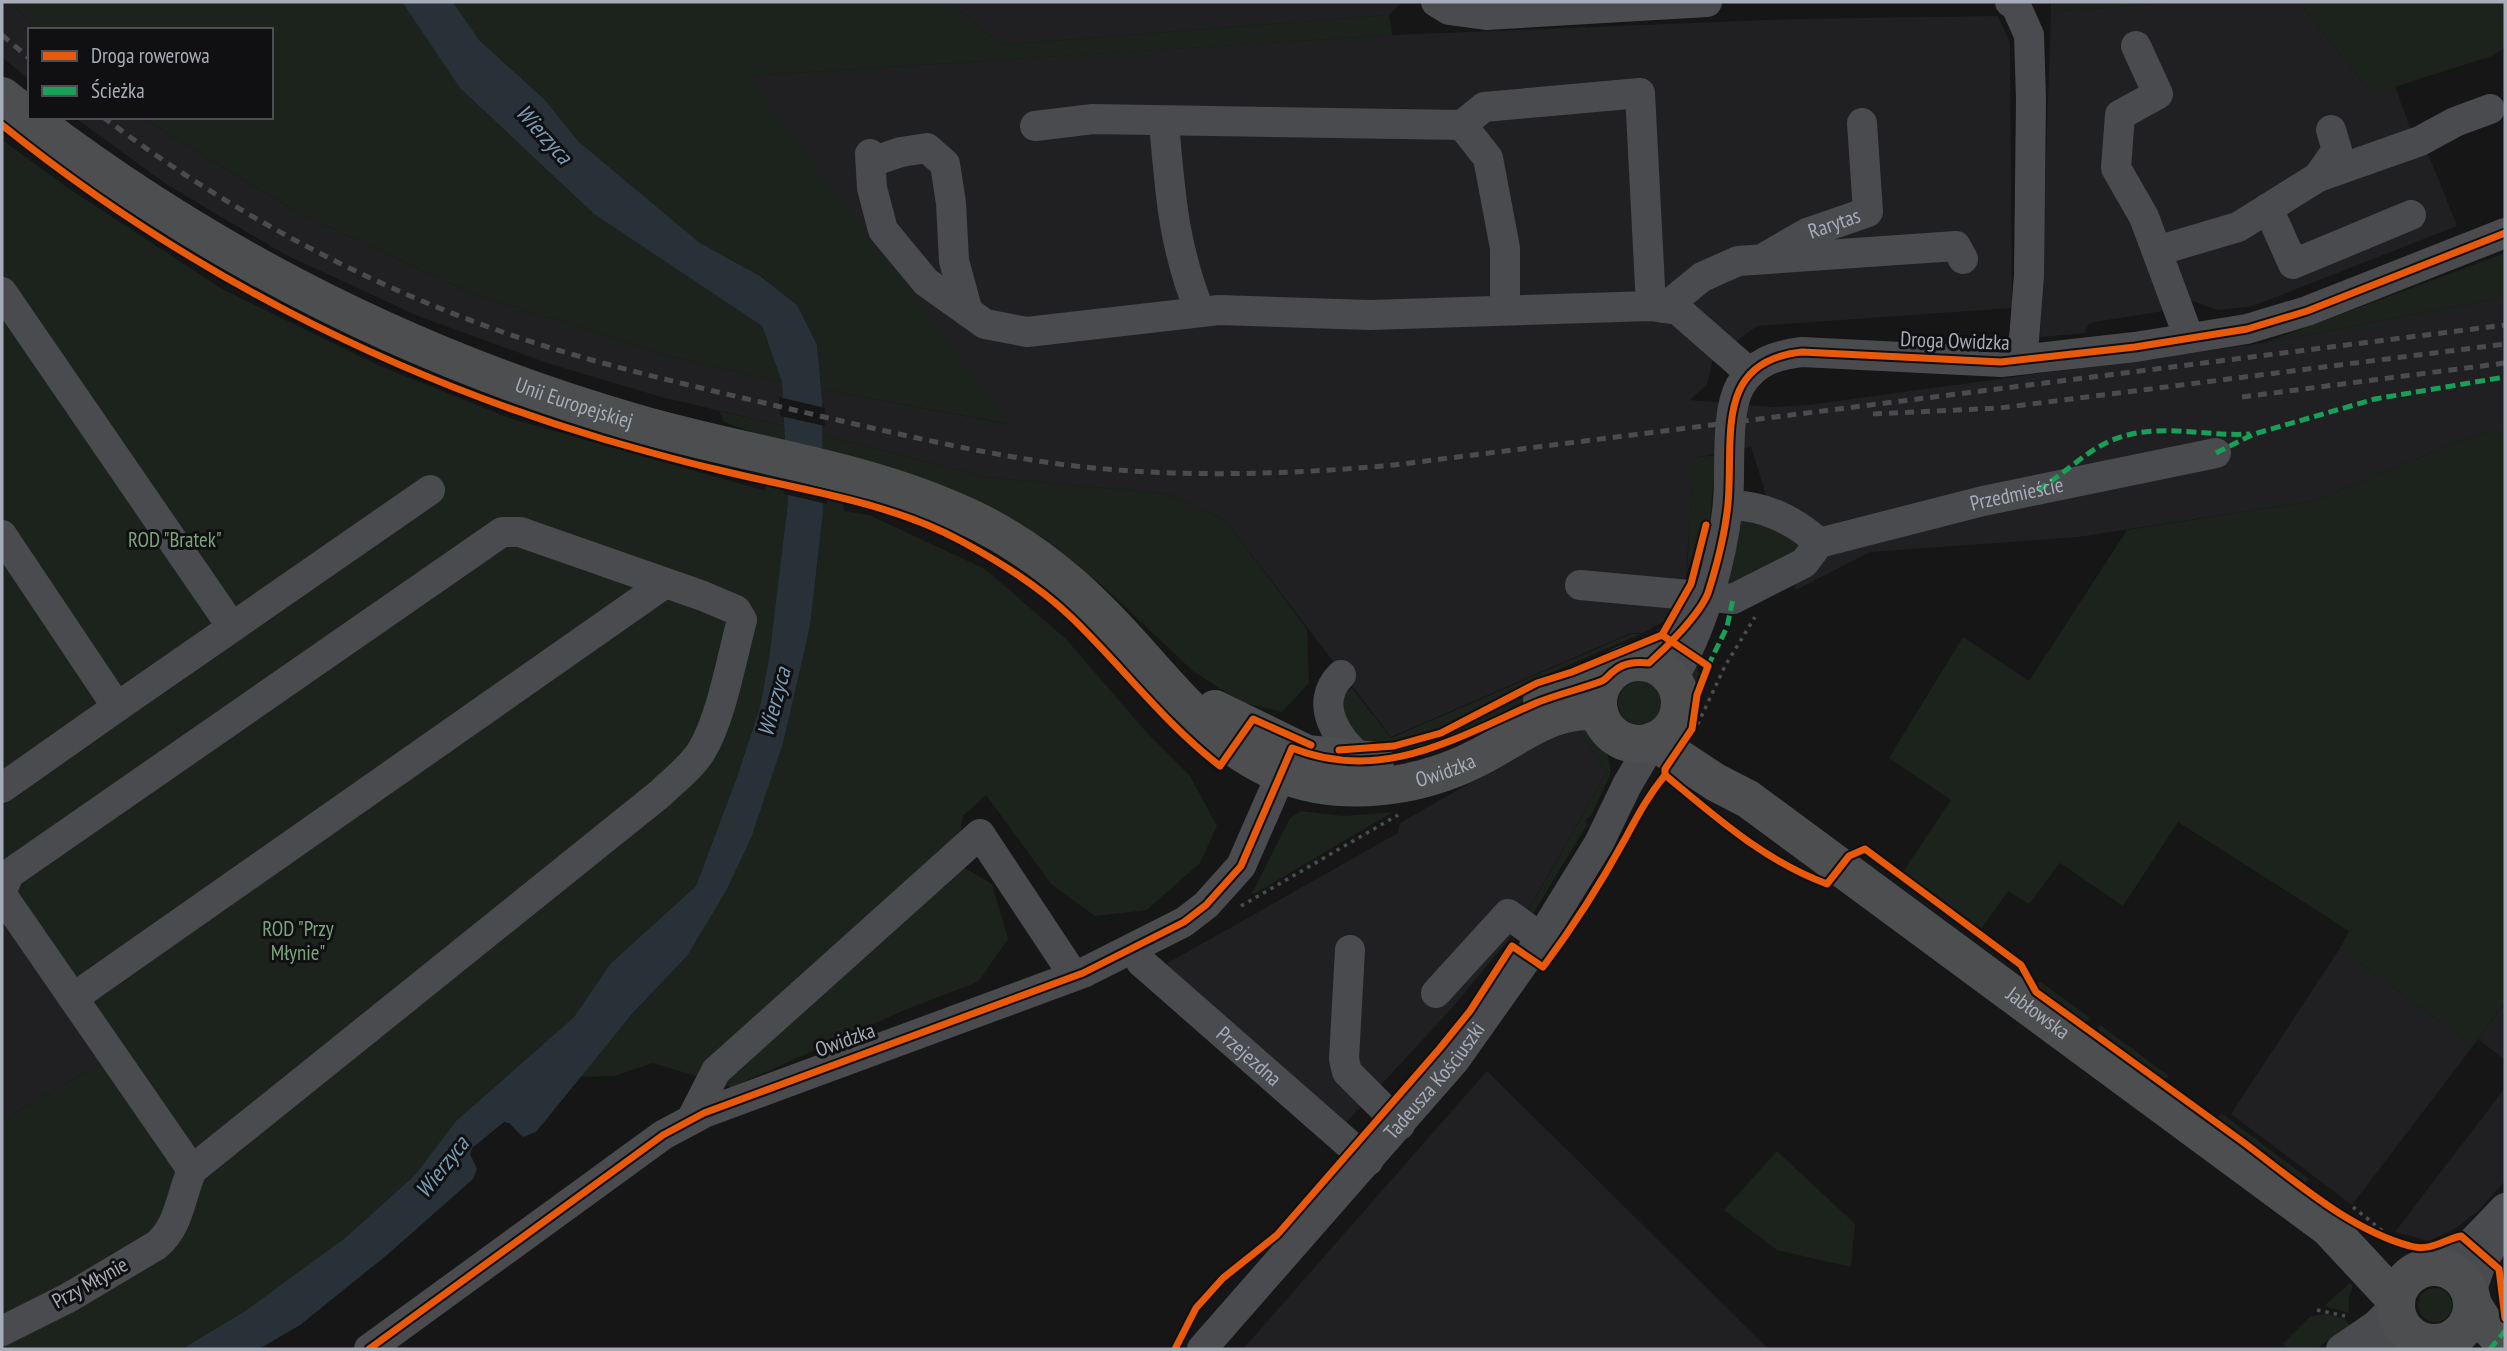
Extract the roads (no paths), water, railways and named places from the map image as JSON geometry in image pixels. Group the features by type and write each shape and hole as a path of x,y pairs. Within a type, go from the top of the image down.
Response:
{"main road":[{"name":"Unii Europejskiej","path":"2,96 28,117"},
{"name":"Unii Europejskiej","path":"30,119 173,219 295,289 418,348 550,397 640,425 842,474 925,499 971,519 1034,556 1097,608 1192,712 1228,746 1287,761 1364,761 1414,755 1441,747 1537,703 1602,696"},
{"path":"1625,665 1661,671 1680,702 1667,735 1609,731 1602,696 1625,665"},
{"name":"Owidzka","path":"1287,761 1316,784 1351,787 1423,780 1485,754 1553,716 1574,710 1602,696"},
{"name":"Jabłowska","path":"1667,735 1725,769 1748,799 2340,1223 2403,1263 2431,1267"},
{"name":"Jabłowska","path":"2340,1223 2396,1303"},
{"path":"2472,1298 2466,1327 2445,1343 2401,1324 2396,1303 2405,1280 2431,1267 2459,1275 2472,1298 2483,1321 2505,1344"}],"street":[{"path":"1436,2 1449,10 1486,15 1707,2"},
{"path":"2010,2 2016,6 2029,36 2031,99 2029,275 2024,340 2011,361"},
{"path":"2136,46 2158,94 2120,116 2116,168 2144,217 2189,338"},
{"path":"1035,126 1093,119 1462,125 1484,107 1640,93 1658,307"},
{"path":"2157,251 2238,227 2318,177 2420,141 2455,122 2490,109"},
{"path":"1164,122 1172,218 1185,275 1200,312"},
{"name":"Rarytas","path":"1761,260 1807,233 1868,212 1861,123"},
{"path":"1462,125 1488,158 1505,248 1505,310"},
{"path":"2318,177 2337,150 2331,130"},
{"path":"968,312 954,261 951,203 945,163 927,148 870,158 872,188 883,230 926,282 968,312 985,324 1027,332 1200,312 1370,315 1658,307 1678,310 1750,373 1735,400 1728,506 1707,597 1688,653 1661,671"},
{"path":"2268,208 2293,264 2411,215"},
{"name":"Droga Owidzka","path":"1750,373 1774,357 1802,352 1973,363 2011,361 2247,329 2307,311 2505,233"},
{"path":"1658,307 1702,277 1738,261 1956,246 1963,259"},
{"path":"2,292 232,627"},
{"name":"Przedmieście","path":"1819,543 1983,501 2216,453"},
{"path":"2,787 430,490"},
{"path":"1580,585 1733,600 1804,563 1819,543 1802,526 1745,504 1728,506"},
{"path":"520,531 664,584 736,610 743,620 703,750 660,793 191,1170 2,893 9,874 502,532 520,531"},
{"path":"2,535 117,707"},
{"path":"72,998 664,584"},
{"path":"1341,675 1333,683 1329,694 1329,713 1341,740 1364,761"},
{"name":"Tadeusza Kościuszki","path":"1202,1349 1455,1060 1541,938 1599,843 1627,785 1667,735"},
{"name":"Owidzka","path":"369,1349 663,1135 691,1120 768,1087 1074,976 1134,949 1184,922 1225,886 1241,866 1287,761"},
{"path":"691,1120 716,1071 980,834 1074,976"},
{"path":"1436,993 1508,914 1541,938"},
{"name":"Przejezdna","path":"1134,949 1141,962 1368,1161"},
{"path":"1350,950 1344,1059 1347,1072 1400,1125"},
{"name":"Przy Młynie","path":"2,1331 68,1298 157,1245 172,1228 191,1170"},
{"path":"2431,1267 2459,1256 2505,1208"},
{"path":"2472,1298 2480,1266 2505,1225"},
{"path":"2341,1349 2376,1325 2396,1303"},
{"path":"2376,1349 2400,1340 2445,1343"}],"water":[{"name":"Wierzyca","path":"402,2 453,2 479,40 544,99 579,142 700,243 760,276 797,305 817,345 822,399 823,513 810,626 783,743 751,838 726,891 687,956 632,1014 536,1132 523,1137 509,1123 504,1122 472,1148 470,1154 477,1169 473,1179 387,1255 300,1325 259,1349 182,1349 245,1311 345,1238 415,1175 456,1121 574,1017 610,964 696,886 760,707 769,659 788,502 782,382 762,326 594,214 460,88"}],"railway":[{"path":"2,35 28,57"},
{"path":"106,119 201,185 306,246 414,298 526,340 651,376 885,431 993,453 1107,469 1230,474 1394,465 2505,325"},
{"path":"1873,414 2000,408 2505,344"},
{"path":"2242,397 2505,363"}],"park label":[{"name":"ROD \"Bratek\"","path":"175,540"},
{"name":"ROD \"Przy Młynie\"","path":"298,941"}]}
